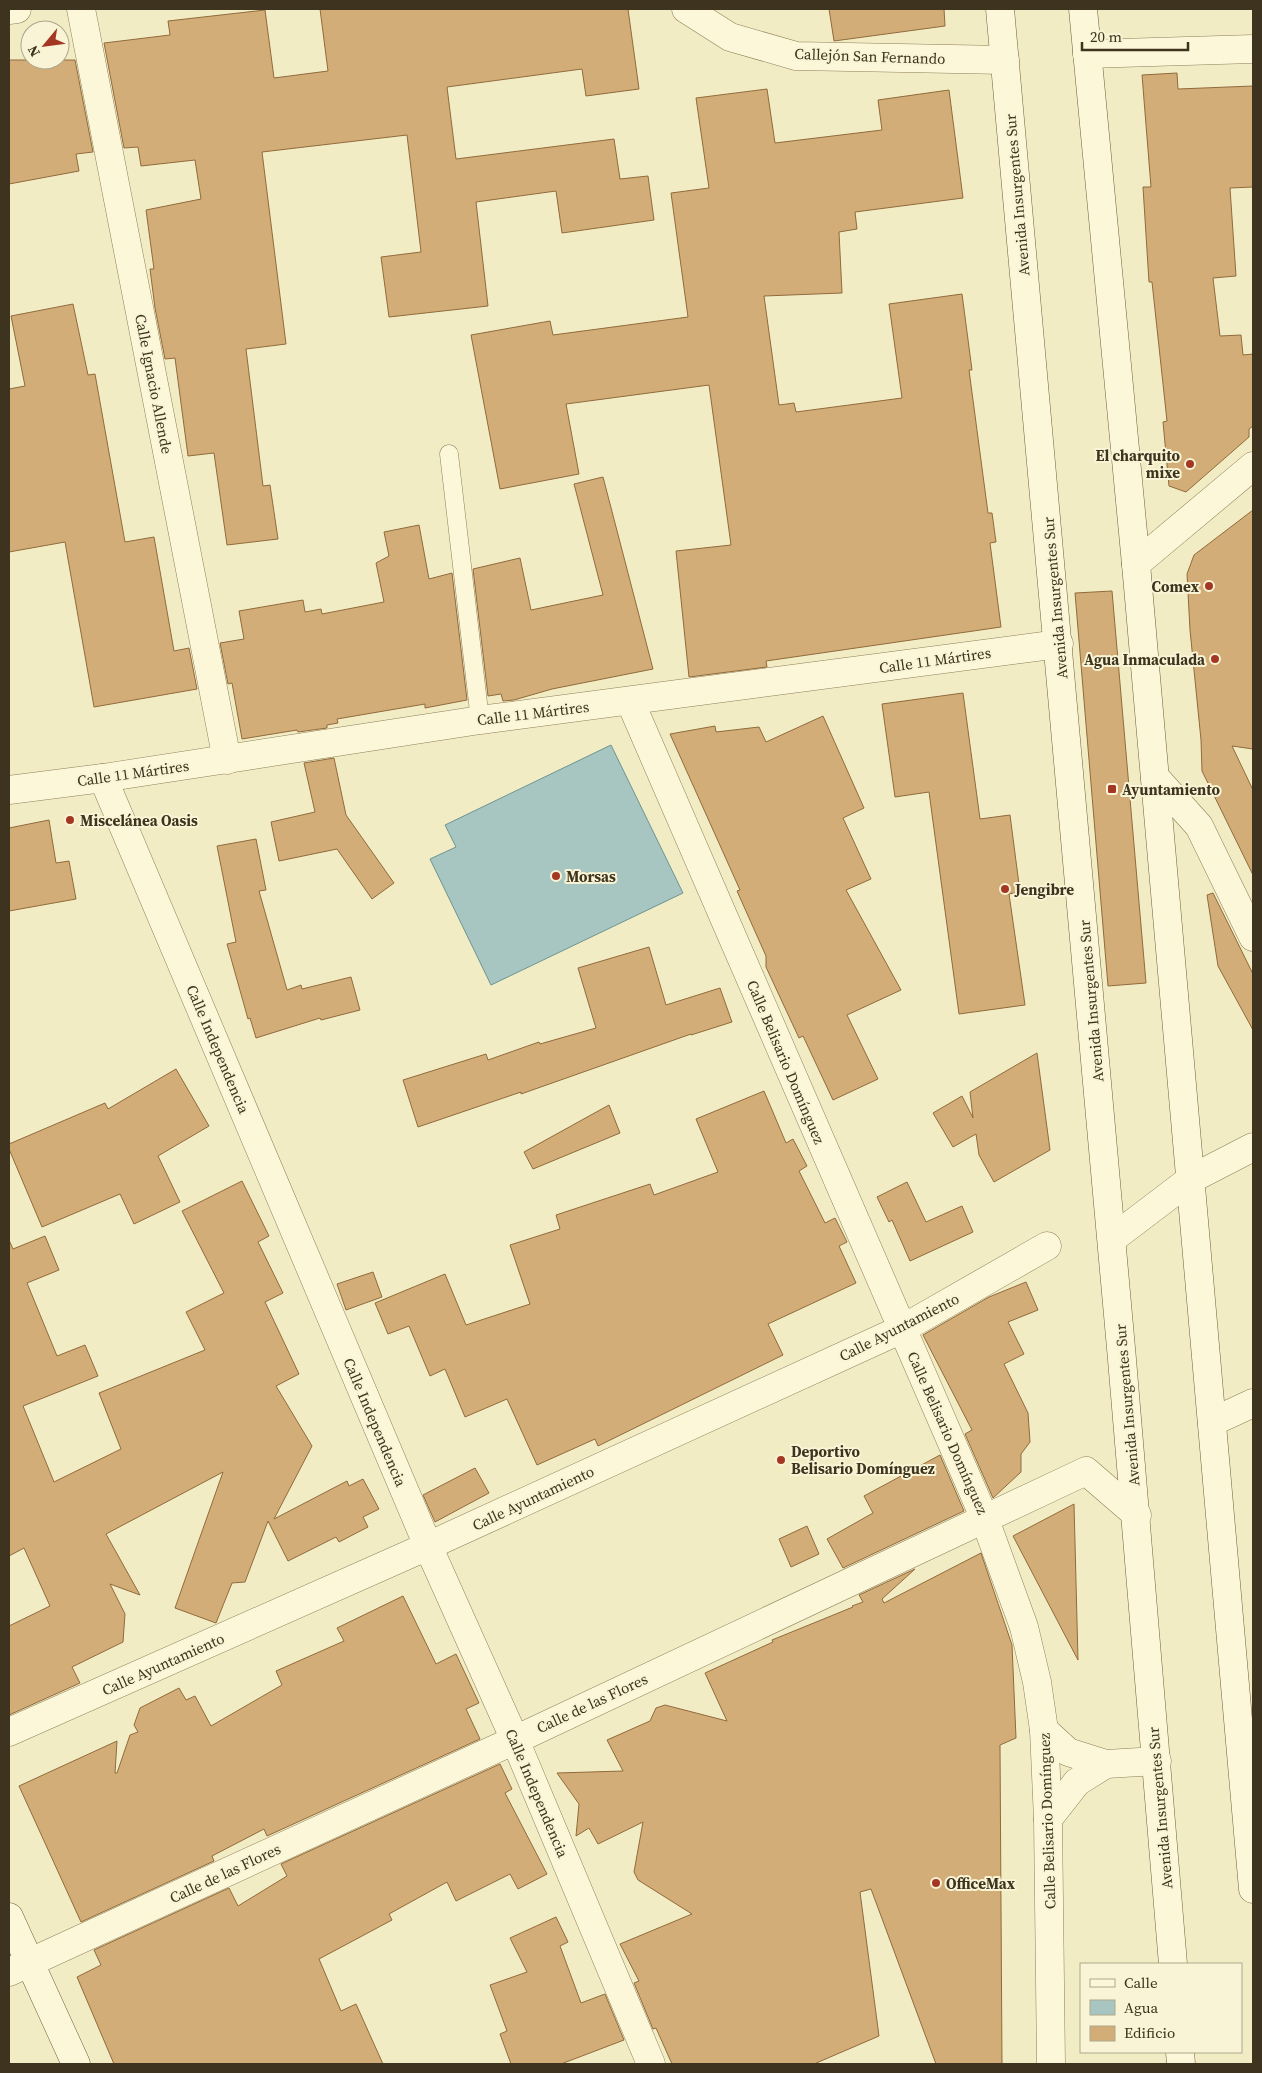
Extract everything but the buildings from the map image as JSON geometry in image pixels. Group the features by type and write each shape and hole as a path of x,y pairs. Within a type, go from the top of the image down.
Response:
{"street":[{"path":"9,10 17,9"},
{"name":"Calle Ignacio Allende","path":"81,9 227,760"},
{"name":"Callejón San Fernando","path":"686,9 730,37 796,56 1005,60"},
{"name":"Avenida Insurgentes Sur","path":"1000,9 1137,1515 1173,1963"},
{"path":"1083,9 1136,564 1253,1889"},
{"path":"1087,54 1253,49"},
{"path":"1136,564 1253,466"},
{"name":"Calle 11 Mártires","path":"9,790 227,760 480,720 1059,644"},
{"name":"Calle Belisario Domínguez","path":"630,701 984,1518 1024,1627 1037,1682 1044,1730 1048,1819 1051,2064"},
{"path":"1155,777 1199,826 1253,937"},
{"name":"Calle Independencia","path":"103,778 428,1546 515,1740 652,2064"},
{"path":"1112,1240 1191,1178 1253,1147"},
{"name":"Calle Ayuntamiento","path":"9,1732 428,1546 902,1329 1048,1246"},
{"path":"1212,1422 1253,1403"},
{"name":"Calle de las Flores","path":"19,1967 515,1740 1086,1471 1137,1515"},
{"path":"1044,1730 1068,1752 1106,1764 1157,1761"},
{"path":"1048,1819 1077,1782 1106,1764"},
{"path":"9,1917 19,1967 76,2064"}],"lane":[{"path":"449,454 480,720"}],"water":[{"name":"Morsas","path":"611,745 683,893 491,985 430,859 456,847 445,825"}],"place":[{"name":"El charquito mixe","path":"1190,464"},
{"name":"Comex","path":"1209,586"},
{"name":"Agua Inmaculada","path":"1215,659"},
{"name":"Ayuntamiento","path":"1112,789"},
{"name":"Miscelánea Oasis","path":"70,820"},
{"name":"Morsas","path":"556,876"},
{"name":"Jengibre","path":"1005,889"},
{"name":"Deportivo Belisario Domínguez","path":"781,1460"},
{"name":"OfficeMax","path":"936,1883"}]}
